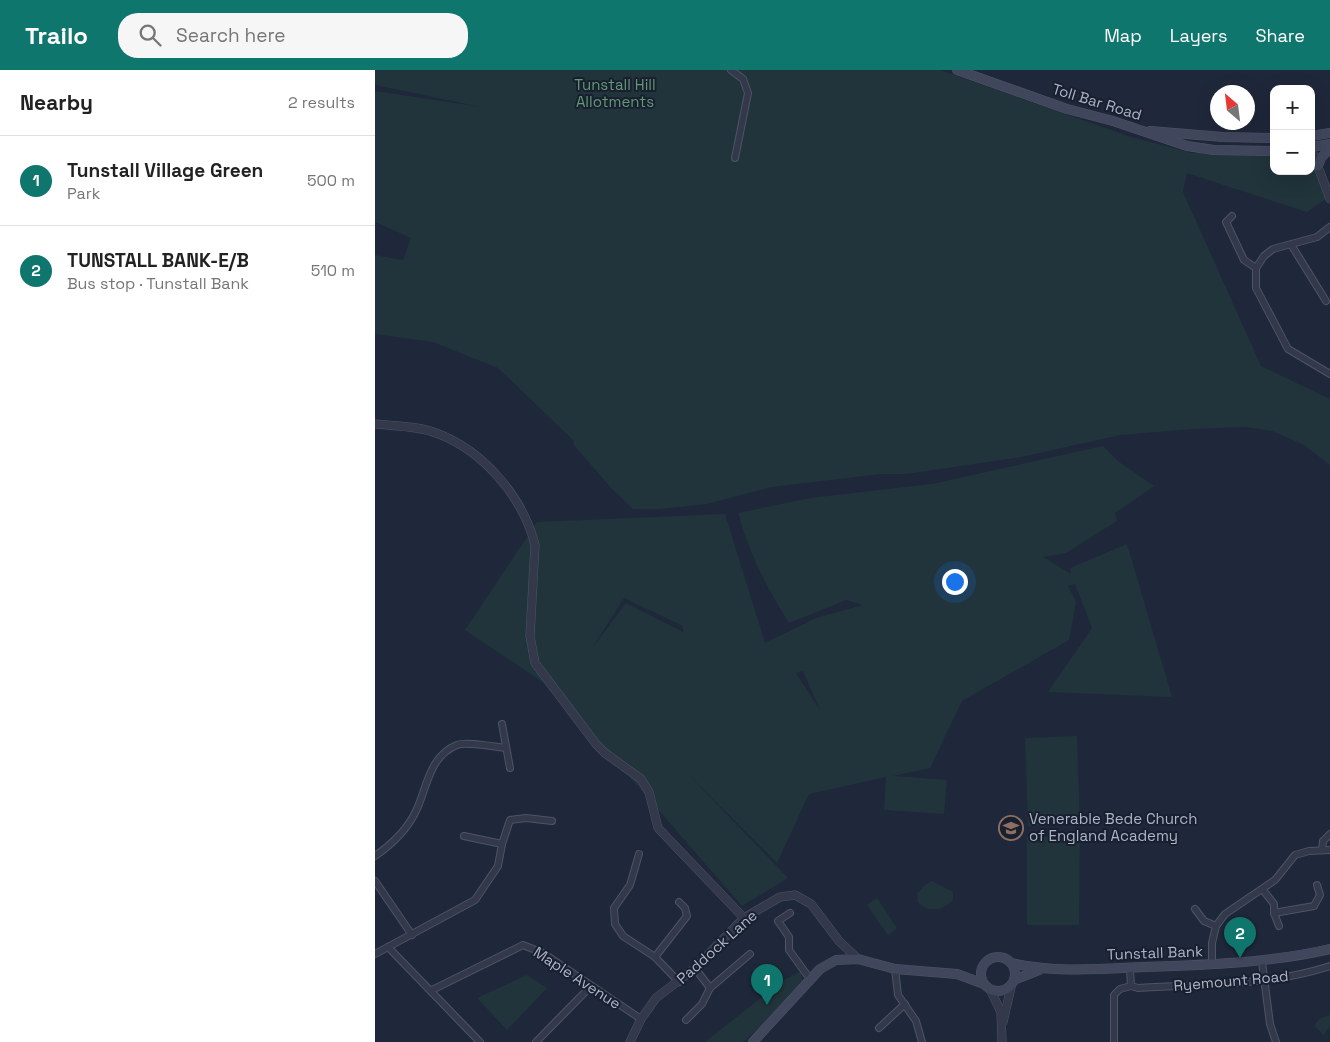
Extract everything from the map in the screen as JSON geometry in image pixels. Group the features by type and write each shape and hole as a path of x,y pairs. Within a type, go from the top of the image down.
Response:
{"main road":[{"name":"Toll Bar Road","path":"957,70 1067,109 1145,131 1159,138 1214,150 1270,152"},
{"name":"Toll Bar Road","path":"1145,131 1223,137 1270,138"},
{"path":"1315,135 1330,132"},
{"path":"1315,147 1330,144"},
{"path":"1318,166 1321,158 1330,148"},
{"name":"Tunstall Bank","path":"1011,963 1039,970 1130,968 1262,962 1330,949"},
{"path":"753,1042 825,965 842,959 858,959 895,969 957,974 999,991 1006,989 1013,982 1015,975 1011,963 1000,957 992,958 982,968 957,974"},
{"path":"982,968 981,974 987,986"},
{"name":"Tunstall Bank","path":"1013,982 1039,970"}],"street":[{"path":"731,70 743,79 748,93 735,158"},
{"path":"1315,158 1330,199"},
{"path":"1232,216 1226,222 1244,260 1256,268"},
{"path":"1329,230 1317,237 1292,246 1273,249 1264,256 1256,268 1256,288 1288,349 1330,374"},
{"path":"1292,246 1325,301"},
{"path":"375,424 435,432 465,446 483,461 505,487 522,512 531,530 535,544 531,649 535,663 596,744 605,753 641,779 649,792 658,828 744,918"},
{"path":"502,724 510,768"},
{"path":"375,856 393,844 415,813 432,766 446,752 458,744 506,748"},
{"path":"375,954 475,900 498,866 501,844 510,820 526,818 552,821"},
{"path":"1322,850 1323,841 1330,834"},
{"path":"464,836 501,844"},
{"path":"1212,964 1212,943 1216,926 1225,914 1263,890 1275,880 1295,855 1309,850 1330,850"},
{"path":"639,854 630,885 615,908 615,924 623,936 655,957 679,982"},
{"path":"375,881 412,935"},
{"path":"1274,913 1314,906 1320,895 1317,885"},
{"path":"1263,890 1274,904 1274,913 1279,926"},
{"name":"Paddock Lane","path":"630,1042 641,1019 656,998 695,968 744,918 780,897 795,896 811,904 839,941 858,959"},
{"path":"655,957 687,916 685,908 679,902"},
{"path":"1195,909 1204,921 1216,926"},
{"path":"790,913 778,920 789,937 789,950 810,979"},
{"name":"Paddock Lane","path":"839,941 842,959"},
{"name":"Maple Avenue","path":"432,990 523,945 543,952 641,1019"},
{"path":"388,947 432,990 480,1042"},
{"path":"687,1020 702,1004 710,988 750,954"},
{"path":"1262,962 1270,1024 1276,1042"},
{"name":"Ryemount Road","path":"1131,986 1139,988 1265,980 1311,972 1330,966"},
{"path":"695,968 710,988"},
{"path":"1114,1042 1114,995 1120,989 1131,986 1130,968"},
{"path":"895,969 896,987 916,1021 921,1042"},
{"path":"1002,1023 1006,1014 1013,982"},
{"path":"536,1042 591,986"},
{"path":"987,986 998,1003 1002,1023 1002,1042"},
{"path":"879,1028 905,1004"}],"green space":[{"name":"Tunstall Hill Allotments","path":"375,70 940,70 1131,137 1192,153 1270,149 1270,175 1315,175 1315,159 1329,197 1307,212 1187,173 1183,192 1261,366 1330,399 1330,465 1304,445 1272,431 1246,427 1193,429 1120,435 1021,457 907,474 881,474 772,487 707,504 660,509 633,509 611,488 573,444 574,441 498,368 433,342 375,334 375,255 403,260 411,238 375,222 375,91 481,107 375,85"},
{"path":"1103,446 1119,462 1154,486 1115,513 1117,521 1066,553 1043,557 1071,574 1070,568 1127,544 1172,697 1048,692 1092,628 1075,584 1068,586 1076,602 1069,640 962,701 930,768 893,776 947,780 944,814 884,810 886,777 809,794 777,863 687,773 788,878 742,906 553,689 465,630 537,522 725,514 765,643 816,618 863,605 846,600 789,623 759,570 738,513 810,498 932,484","holes":["624,598 683,626 683,632 626,603 593,647","803,671 820,710 796,673"]},
{"path":"1077,736 1080,824 1028,826 1025,738"},
{"path":"1027,837 1080,837 1079,925 1027,925"},
{"path":"932,881 953,892 953,900 949,904 940,908 930,909 918,902 917,894 925,885"},
{"path":"877,898 897,928 888,935 867,905"},
{"path":"801,971 802,981 760,1027 743,1042 705,1042 782,981"},
{"path":"527,975 547,988 507,1030 477,998"},
{"path":"1330,1015 1330,1026 1324,1035 1314,1026 1319,1019"}],"place":[{"name":"Venerable Bede Church of England Academy","path":"1011,828"},
{"name":"TUNSTALL BANK-E/B","path":"1240,958"},
{"name":"Tunstall Village Green","path":"767,1005"}]}
